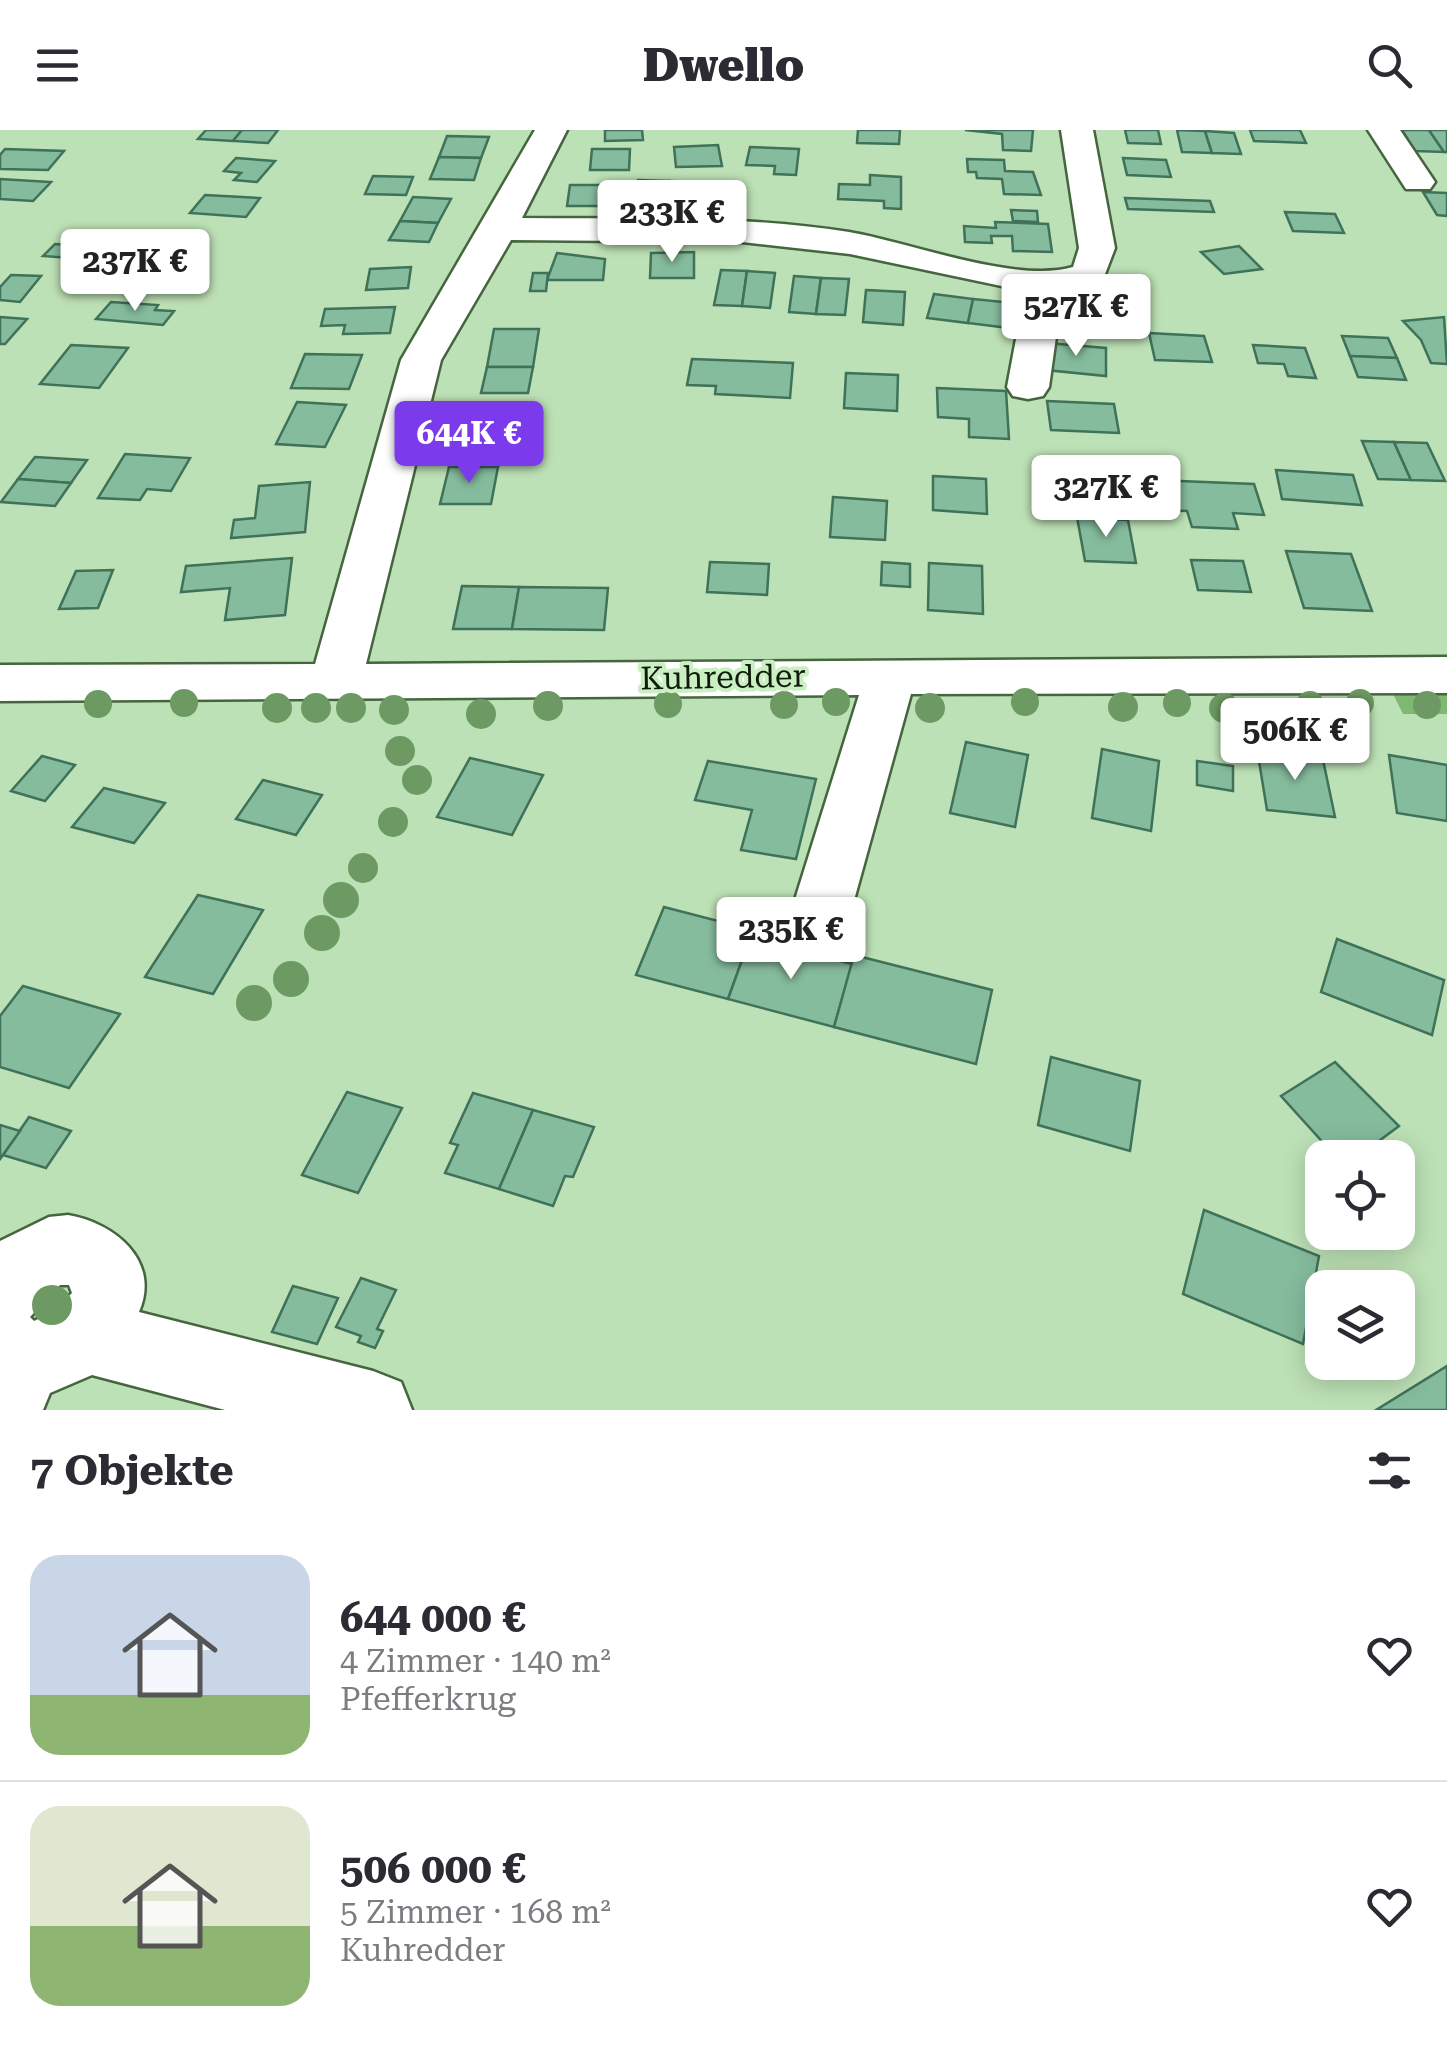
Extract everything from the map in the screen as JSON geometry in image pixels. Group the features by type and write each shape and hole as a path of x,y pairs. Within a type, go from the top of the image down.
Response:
{"street":[{"path":"335,684 421,360 499,230 552,130"},
{"path":"499,230 742,231 850,244 997,277 1060,283 1090,274 1097,248 1077,130"},
{"path":"1384,130 1418,182"},
{"path":"1028,387 1045,282"},
{"path":"818,922 892,675"},
{"name":"Kuhredder","path":"0,683 335,684 892,675 1447,676"},
{"path":"23,1349 374,1410"}],"green space":[{"path":"1391,690 1447,691 1447,714 1403,714"}],"building":[{"path":"206,130 242,130 233,141 198,139"},
{"path":"242,130 278,130 268,143 233,141"},
{"path":"605,130 642,130 643,140 605,141"},
{"path":"858,130 900,130 899,144 857,143"},
{"path":"965,130 1033,130 1031,151 1003,150 1002,134"},
{"path":"1125,130 1158,130 1161,144 1128,143"},
{"path":"1177,130 1205,131 1212,153 1182,152"},
{"path":"1250,130 1300,130 1306,143 1254,141"},
{"path":"1402,130 1429,130 1444,152 1415,151"},
{"path":"1429,130 1447,130 1447,152 1444,152"},
{"path":"1205,131 1234,133 1241,154 1212,153"},
{"path":"447,136 489,137 481,158 439,157"},
{"path":"718,145 722,166 676,167 674,147"},
{"path":"750,147 799,149 796,175 774,174 775,166 746,165"},
{"path":"5,149 64,151 48,170 0,169 0,155"},
{"path":"592,149 630,149 629,170 590,170"},
{"path":"439,157 481,158 474,180 430,179"},
{"path":"236,158 275,161 257,182 234,180 241,173 224,171"},
{"path":"1123,158 1166,160 1171,177 1127,175"},
{"path":"967,159 1004,160 1005,171 1033,172 1041,195 1004,194 1002,179 977,178 976,172 968,172"},
{"path":"870,175 901,177 901,209 884,208 884,201 838,199 839,184 870,185"},
{"path":"373,176 413,177 406,195 365,194"},
{"path":"0,179 51,182 33,201 0,199"},
{"path":"638,180 669,181 665,203 634,203"},
{"path":"669,181 699,182 696,204 665,203"},
{"path":"570,185 607,185 605,206 567,206"},
{"path":"1423,192 1447,193 1447,216 1437,215"},
{"path":"205,195 260,198 246,217 190,213"},
{"path":"413,197 451,199 438,223 400,221"},
{"path":"1125,198 1210,201 1214,212 1128,209"},
{"path":"1011,210 1037,211 1038,222 1013,221"},
{"path":"1285,212 1335,214 1344,233 1293,231"},
{"path":"400,221 438,223 429,242 389,240"},
{"path":"995,222 1048,224 1052,252 1013,251 1012,236 991,236 992,243 965,242 964,226 996,228"},
{"path":"108,234 144,237 124,259 88,255"},
{"path":"55,244 80,246 70,258 43,256"},
{"path":"1239,246 1262,269 1224,274 1201,252"},
{"path":"694,252 694,278 650,278 651,253"},
{"path":"557,253 605,259 603,280 547,280"},
{"path":"411,267 408,288 366,290 370,269"},
{"path":"721,270 747,271 742,306 714,305"},
{"path":"747,271 775,273 770,308 742,306"},
{"path":"533,273 548,273 546,291 530,291"},
{"path":"11,275 41,276 20,302 0,300 0,287"},
{"path":"794,276 821,278 816,314 789,312"},
{"path":"821,278 849,279 845,315 816,314"},
{"path":"866,290 905,292 903,325 863,322"},
{"path":"934,294 973,299 968,323 927,318"},
{"path":"973,299 1014,303 1009,328 968,323"},
{"path":"111,302 158,305 155,310 174,311 163,325 96,319"},
{"path":"395,307 390,333 343,334 345,325 321,326 325,309"},
{"path":"0,317 27,319 5,344 0,344"},
{"path":"1444,317 1447,364 1431,363 1421,340 1403,321"},
{"path":"494,329 539,329 533,367 487,367"},
{"path":"1149,333 1204,336 1212,362 1155,360"},
{"path":"1342,336 1388,338 1397,358 1350,356"},
{"path":"1047,343 1106,348 1106,376 1046,370"},
{"path":"71,345 128,348 99,388 40,384"},
{"path":"1253,345 1305,348 1316,378 1288,376 1284,364 1258,363"},
{"path":"305,354 362,355 349,389 291,388"},
{"path":"1350,356 1397,358 1406,380 1358,377"},
{"path":"692,359 793,363 790,398 715,394 716,386 687,385"},
{"path":"487,367 533,367 528,393 481,393"},
{"path":"846,373 898,375 897,411 844,408"},
{"path":"937,388 1006,391 1009,439 969,437 969,419 938,417"},
{"path":"1047,401 1114,404 1119,433 1051,430"},
{"path":"297,402 346,405 325,447 276,444"},
{"path":"456,431 504,431 498,467 449,467"},
{"path":"1362,441 1394,442 1411,480 1378,479"},
{"path":"1394,442 1427,443 1445,481 1411,480"},
{"path":"125,454 190,458 171,491 147,489 140,500 98,498"},
{"path":"35,457 87,460 71,483 18,479"},
{"path":"449,467 498,467 491,504 440,504"},
{"path":"1276,470 1353,475 1362,505 1282,499"},
{"path":"933,476 986,479 987,514 933,510"},
{"path":"18,479 71,483 55,506 1,502"},
{"path":"1155,480 1254,484 1264,515 1233,513 1238,529 1192,527 1187,511 1162,510"},
{"path":"310,482 305,532 231,538 234,520 255,518 259,486"},
{"path":"833,497 887,501 885,540 830,537"},
{"path":"1077,517 1128,520 1136,563 1085,561"},
{"path":"1286,551 1351,554 1372,611 1304,608"},
{"path":"292,558 285,615 225,620 230,588 181,592 186,566"},
{"path":"1191,560 1243,561 1251,592 1198,590"},
{"path":"710,562 769,564 767,595 707,592"},
{"path":"882,562 910,564 910,587 881,585"},
{"path":"929,563 982,566 983,614 928,610"},
{"path":"113,570 98,608 59,609 76,571"},
{"path":"462,586 519,587 512,629 453,629"},
{"path":"519,587 608,588 604,630 512,629"},
{"path":"966,742 1028,755 1015,827 950,813"},
{"path":"1102,749 1159,761 1151,831 1092,818"},
{"path":"1257,749 1322,755 1335,817 1267,810"},
{"path":"1389,755 1447,765 1447,821 1397,813"},
{"path":"42,756 75,765 45,801 11,791"},
{"path":"470,758 543,775 512,835 437,817"},
{"path":"708,761 816,779 796,859 741,850 752,810 695,800"},
{"path":"1197,761 1233,766 1233,791 1197,785"},
{"path":"263,780 322,795 296,835 236,819"},
{"path":"104,788 165,803 134,843 72,827"},
{"path":"198,895 263,910 213,994 145,977"},
{"path":"664,907 753,930 728,999 636,975"},
{"path":"750,938 852,964 834,1027 728,999"},
{"path":"1337,939 1444,980 1432,1035 1321,992"},
{"path":"854,955 992,990 976,1064 834,1027"},
{"path":"23,986 120,1014 69,1088 0,1067 0,1016"},
{"path":"1051,1057 1140,1081 1130,1151 1038,1125"},
{"path":"1335,1062 1399,1126 1380,1140 1321,1140 1281,1096"},
{"path":"347,1092 402,1108 358,1193 302,1175"},
{"path":"473,1093 533,1110 499,1189 445,1173 458,1145 450,1143"},
{"path":"533,1110 594,1127 573,1177 565,1176 553,1206 499,1189"},
{"path":"29,1117 71,1131 46,1168 3,1155"},
{"path":"0,1125 20,1131 0,1159"},
{"path":"1204,1210 1319,1256 1316,1270 1305,1270 1303,1344 1183,1294"},
{"path":"361,1278 396,1290 377,1329 383,1331 375,1348 358,1342 361,1336 336,1327"},
{"path":"293,1286 338,1298 317,1344 272,1332"},
{"path":"1447,1366 1447,1410 1376,1410"}]}
